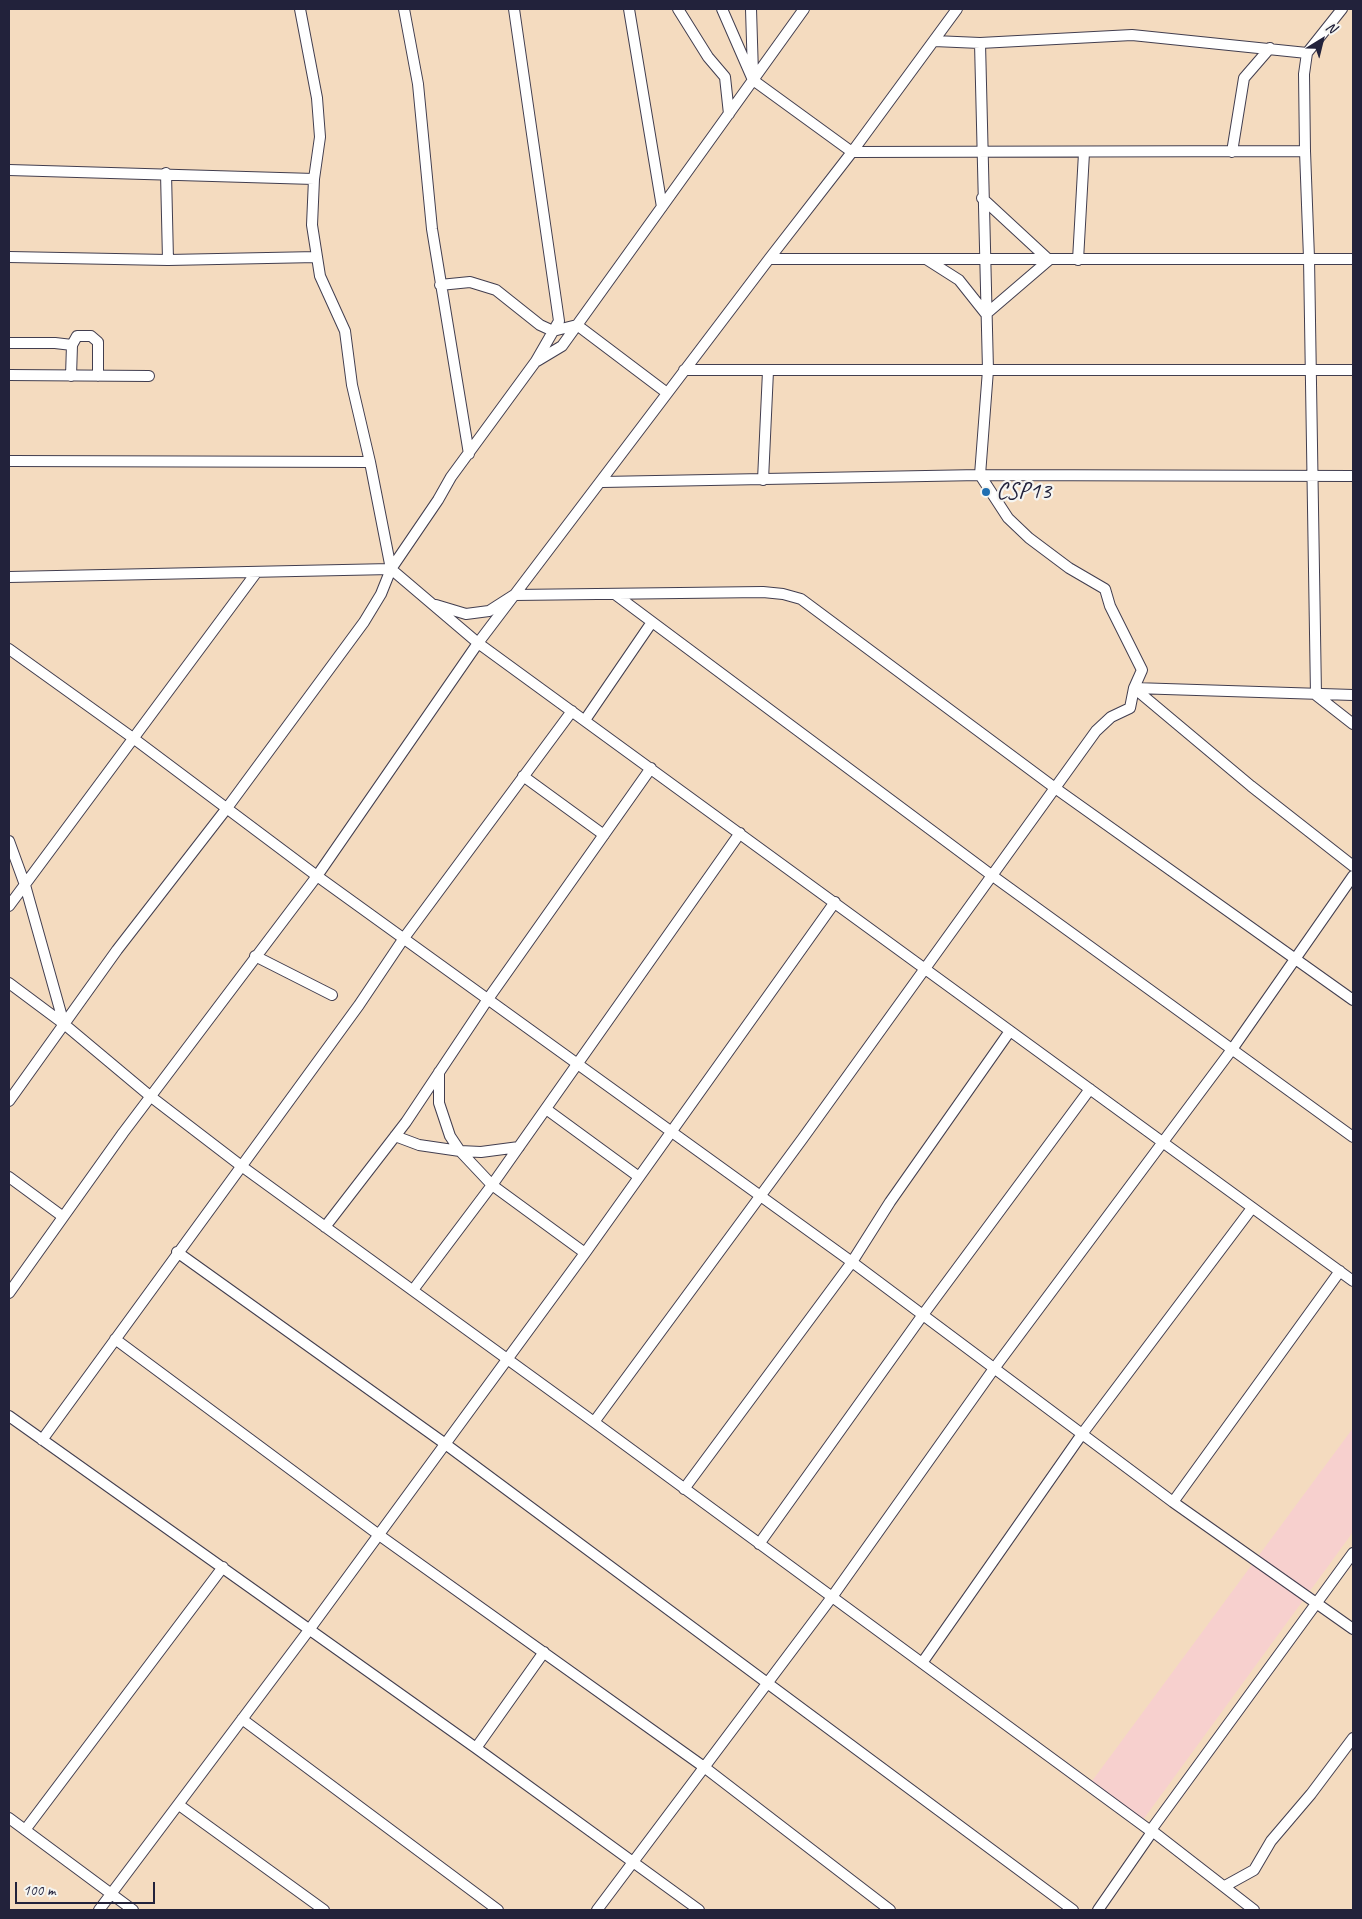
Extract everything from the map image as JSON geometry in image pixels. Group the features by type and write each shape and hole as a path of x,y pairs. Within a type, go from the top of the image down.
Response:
{"street":[{"path":"300,9 317,98 320,137 314,180 312,224 320,276 345,331 352,385 370,462 391,569 478,643 1353,1281"},
{"path":"404,9 418,84 432,228 440,285 469,454"},
{"path":"9,1101 117,950 227,808 364,622 381,594 391,569 469,454 536,361 558,321 514,9"},
{"path":"629,9 662,208"},
{"path":"678,9 708,57 725,77 729,114"},
{"path":"722,9 754,80 852,152 1084,153 1305,151"},
{"path":"752,9 754,80"},
{"path":"536,361 562,346 804,9"},
{"path":"1316,695 1304,74 1307,53 1342,9"},
{"path":"9,1293 62,1216 150,1096 317,876 478,643 602,482 684,370 852,152 934,41 951,11"},
{"path":"934,41 980,43 1132,35 1307,53"},
{"path":"594,1422 761,1196 990,874 1096,731 1111,716 1130,708 1134,688 1142,670 1110,606 1105,589 1069,568 1029,538 1008,518 980,475 988,370 982,198 980,43"},
{"path":"1232,152 1244,78 1270,48"},
{"path":"1078,260 1084,153"},
{"path":"9,170 166,173 314,180"},
{"path":"166,173 168,260"},
{"path":"982,198 1049,260"},
{"path":"9,257 168,260 317,257"},
{"path":"769,259 1353,259"},
{"path":"926,259 959,280 986,314"},
{"path":"986,314 1049,260"},
{"path":"440,285 470,282 496,290 540,325 553,331 577,325"},
{"path":"577,325 667,393"},
{"path":"71,376 72,346 77,336 91,336 98,342 98,376"},
{"path":"9,343 55,343 72,346"},
{"path":"684,370 1353,370"},
{"path":"763,480 768,371"},
{"path":"9,375 149,376"},
{"path":"9,462 370,462"},
{"path":"602,482 980,475 1353,476"},
{"path":"9,577 391,569"},
{"path":"9,906 256,572"},
{"path":"432,604 466,614 489,611 514,595 763,592 783,594 801,599 1055,788 1353,1000"},
{"path":"616,595 990,874 1353,1136"},
{"path":"585,720 652,622"},
{"path":"9,650 132,738 317,876 852,1262 993,1370 1173,1502 1353,1630"},
{"path":"1134,688 1247,690 1316,695 1353,695"},
{"path":"1134,688 1252,786 1353,866"},
{"path":"1316,695 1353,724"},
{"path":"42,1440 240,1165 356,1008 404,938 572,711"},
{"path":"325,1227 395,1136 488,999 651,768"},
{"path":"524,776 604,835"},
{"path":"413,1290 492,1185 740,833"},
{"path":"9,841 25,885 64,1024"},
{"path":"596,1910 832,1597 993,1370 1233,1048 1353,876"},
{"path":"99,1910 310,1630 639,1177 835,902"},
{"path":"255,956 332,995"},
{"path":"9,983 64,1024 150,1096 240,1165 507,1358 1152,1831 1254,1910"},
{"path":"684,1489 852,1262 890,1202 1010,1032"},
{"path":"440,1072 439,1103 450,1136 460,1151 492,1185 584,1253"},
{"path":"759,1544 922,1316 1090,1089"},
{"path":"546,1109 639,1177"},
{"path":"395,1136 419,1145 460,1151 482,1152 519,1147"},
{"path":"9,1177 62,1216"},
{"path":"922,1663 1082,1434 1252,1208"},
{"path":"177,1252 444,1443 1073,1910"},
{"path":"1173,1502 1340,1271"},
{"path":"115,1339 379,1535 704,1767 890,1910"},
{"path":"9,1416 476,1748 699,1910"},
{"path":"1098,1910 1152,1831 1353,1553"},
{"path":"25,1830 223,1567"},
{"path":"476,1748 544,1652"},
{"path":"242,1719 498,1910"},
{"path":"1225,1886 1254,1870 1270,1841 1311,1794 1353,1738"},
{"path":"179,1805 324,1910"},
{"path":"9,1818 133,1910"}],"shaded area":[{"path":"1353,1428 1353,1532 1140,1824 1092,1781"}],"place":[{"name":"CSP13","path":"986,492"}]}
